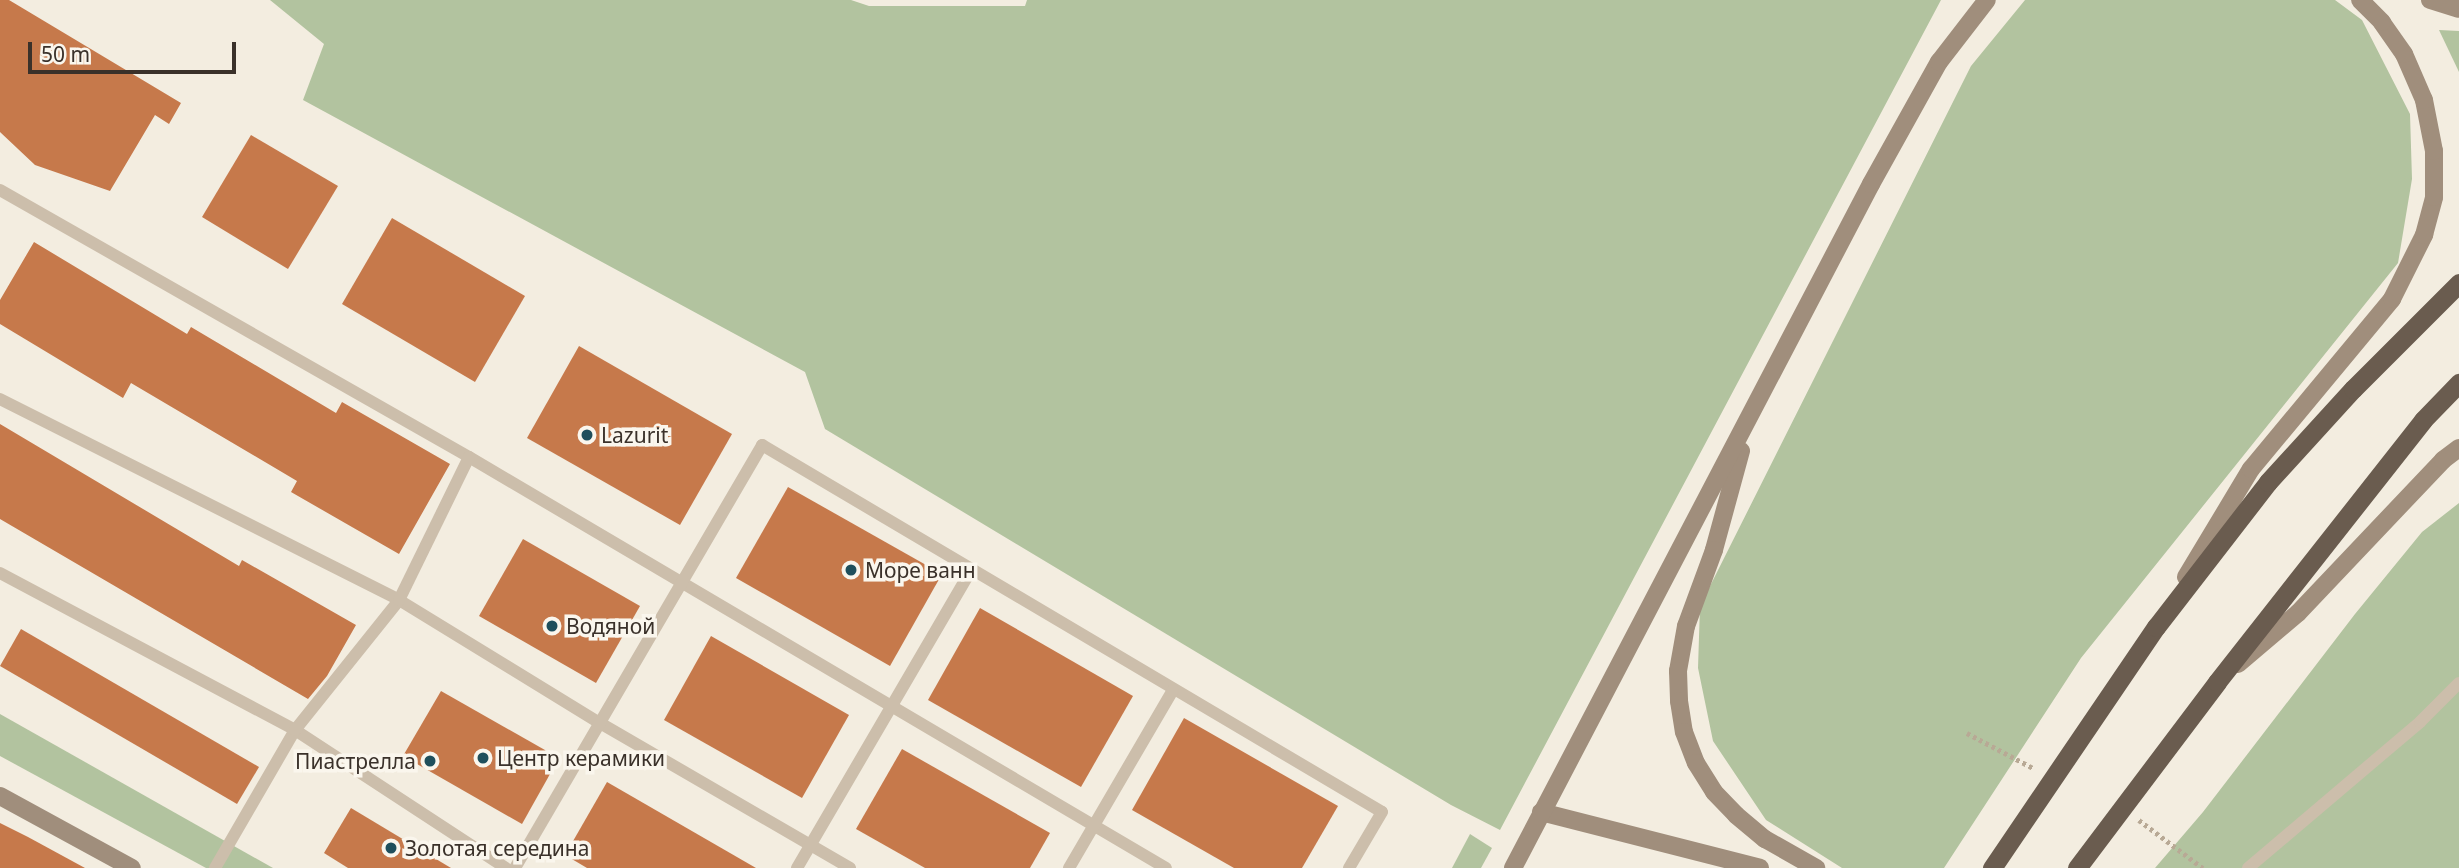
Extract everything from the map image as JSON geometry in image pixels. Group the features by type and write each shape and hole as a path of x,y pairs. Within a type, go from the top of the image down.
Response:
{"highway":[{"path":"1992,868 2156,627 2268,482 2353,389 2459,283"},
{"path":"2077,868 2217,682 2423,420 2459,383"}],"main road":[{"path":"1513,868 1871,184 1939,62 1987,0"},
{"path":"2156,627 2251,469 2392,299 2424,235 2434,197 2434,151 2424,100 2404,54 2382,22 2361,0"},
{"path":"2430,0 2459,9"},
{"path":"1751,416 1714,550 1686,626 1678,671 1679,701 1692,753 1714,792 1765,839 1816,868"},
{"path":"2217,682 2298,613 2415,489 2459,448"},
{"path":"0,796 132,868"},
{"path":"1541,813 1760,868"}],"lane":[{"path":"0,190 469,457 1166,868"},
{"path":"0,399 399,600 600,723 850,868"},
{"path":"515,868 762,445 1382,812 1349,868"},
{"path":"215,868 295,730 399,600 469,457"},
{"path":"797,868 971,570"},
{"path":"0,573 295,730 506,868"},
{"path":"2248,868 2420,722 2459,682"},
{"path":"1069,868 1173,690"}],"path":[{"path":"1967,733 2052,778"},
{"path":"2122,808 2203,868"}],"green space":[{"path":"270,0 851,0 869,6 1025,6 1027,0 1941,0 1500,830 1451,805 825,429 805,372 303,100 324,44"},
{"path":"2025,0 2335,0 2362,20 2410,114 2412,179 2398,263 2081,658 1944,868 1842,868 1766,820 1713,741 1698,668 1700,606 1971,66"},
{"path":"2439,30 2459,31 2459,72"},
{"path":"2459,503 2459,868 2155,868 2203,812 2355,614 2422,532"},
{"path":"0,714 273,868 206,868 0,756"},
{"path":"1470,834 1492,848 1481,868 1452,868"}],"building":[{"path":"0,0 9,0 181,103 169,124 155,115 110,191 35,165 0,132"},
{"path":"251,135 338,186 288,269 202,217"},
{"path":"392,218 525,296 475,382 342,304"},
{"path":"34,242 187,334 191,327 336,413 342,402 450,464 399,554 291,492 297,481 131,383 123,398 0,324 0,300"},
{"path":"579,346 732,434 680,525 527,438"},
{"path":"0,424 239,566 242,560 356,625 327,676 308,699 0,519"},
{"path":"788,487 942,574 890,666 736,578"},
{"path":"523,539 640,606 596,683 479,616"},
{"path":"980,608 1133,696 1081,787 928,700"},
{"path":"21,629 259,767 237,804 0,666"},
{"path":"711,636 849,715 802,798 664,720"},
{"path":"441,691 559,758 522,824 403,756"},
{"path":"1184,718 1338,806 1302,868 1234,868 1132,810"},
{"path":"902,749 1050,833 1030,868 925,868 856,829"},
{"path":"607,782 756,868 587,868 565,855"},
{"path":"351,808 451,868 348,868 324,853"},
{"path":"0,823 28,837 85,868 0,868"}],"place":[{"name":"Lazurit","path":"587,435"},
{"name":"Море ванн","path":"851,570"},
{"name":"Водяной","path":"552,626"},
{"name":"Центр керамики","path":"483,758"},
{"name":"Пиастрелла","path":"430,761"},
{"name":"Золотая середина","path":"391,848"}]}
